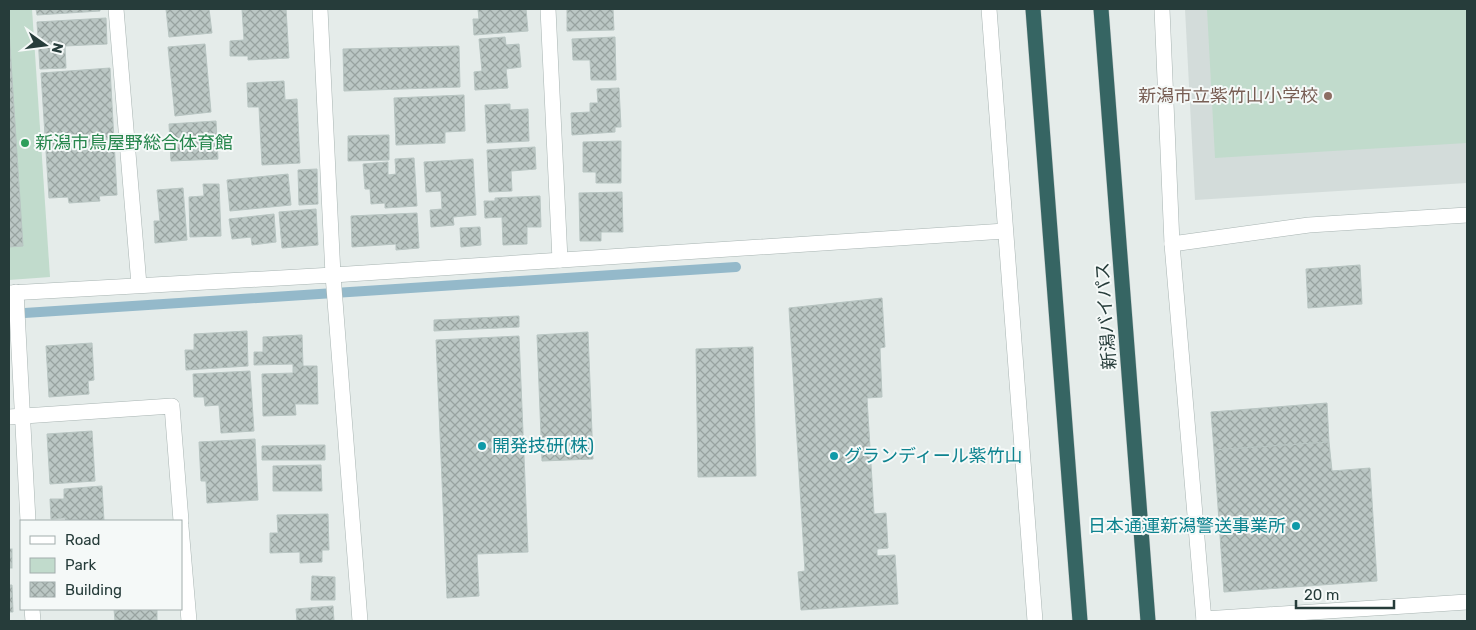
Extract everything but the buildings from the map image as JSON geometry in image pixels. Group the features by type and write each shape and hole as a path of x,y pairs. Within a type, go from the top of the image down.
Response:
{"highway":[{"path":"1033,9 1080,621"},
{"name":"新潟バイパス","path":"1102,9 1148,621"}],"street":[{"path":"116,9 139,286"},
{"path":"320,9 333,275 360,621"},
{"path":"548,9 560,260"},
{"path":"989,9 1035,621"},
{"path":"1162,9 1172,244 1204,620 1467,602"},
{"path":"1172,244 1309,225 1467,215"},
{"path":"28,520 15,417 12,292 333,275 1005,231"},
{"path":"15,417 172,406 181,520"},
{"path":"182,539 189,621"}],"shaded area":[{"name":"新潟市立紫竹山小学校","path":"1185,9 1467,9 1467,183 1195,200"}],"green space":[{"name":"新潟市鳥屋野総合体育館","path":"9,9 32,9 50,277 9,280"},
{"name":"新潟市立紫竹山小学校","path":"1207,9 1467,9 1467,143 1215,158"}],"waterway":[{"path":"9,314 736,267"}],"place":[{"name":"新潟市立紫竹山小学校","path":"1328,96"},
{"name":"新潟市鳥屋野総合体育館","path":"25,143"},
{"name":"開発技研(株)","path":"482,446"},
{"name":"グランディール紫竹山","path":"834,456"},
{"name":"日本通運新潟警送事業所","path":"1296,526"}]}
